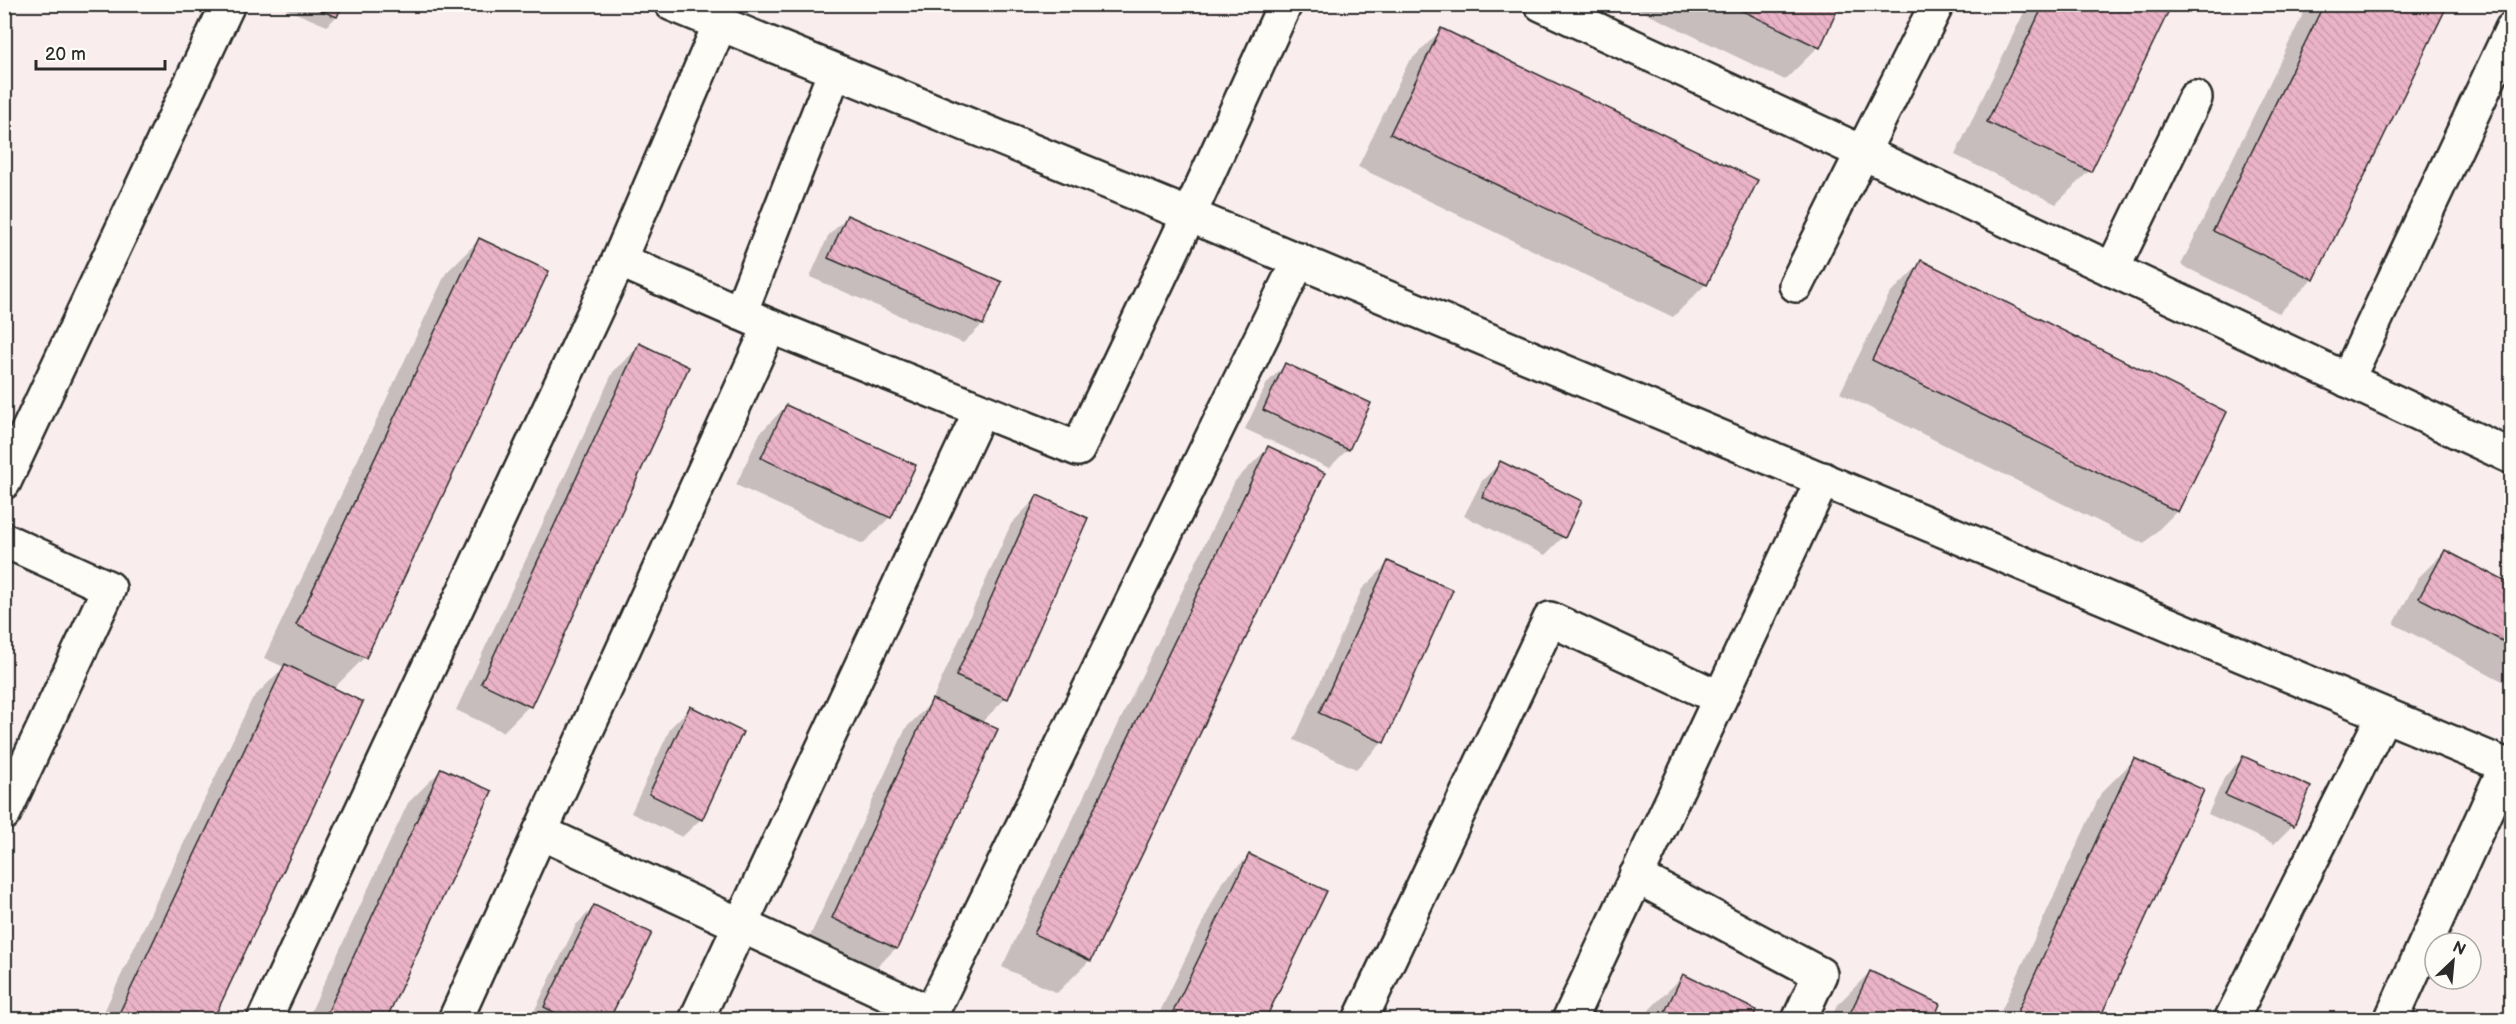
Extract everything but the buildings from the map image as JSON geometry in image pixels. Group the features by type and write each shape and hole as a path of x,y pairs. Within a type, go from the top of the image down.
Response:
{"lane":[{"path":"4,482 228,4"},
{"path":"672,4 1299,260 2509,767 2391,1020"},
{"path":"619,260 770,326 980,412 1078,449 1189,215 1285,4"},
{"path":"1540,4 1864,153 2511,457"},
{"path":"1796,285 1937,4"},
{"path":"264,1020 619,260 720,24"},
{"path":"2347,380 2511,29"},
{"path":"740,313 835,71"},
{"path":"2112,270 2195,98"},
{"path":"540,832 929,1016 1299,260"},
{"path":"455,1020 770,326"},
{"path":"696,1020 980,412"},
{"path":"1569,1020 1823,479"},
{"path":"4,540 109,588 4,813"},
{"path":"1360,1020 1550,619 1720,698"},
{"path":"2231,1020 2384,714"},
{"path":"1636,876 1820,974 1798,1020"}]}
